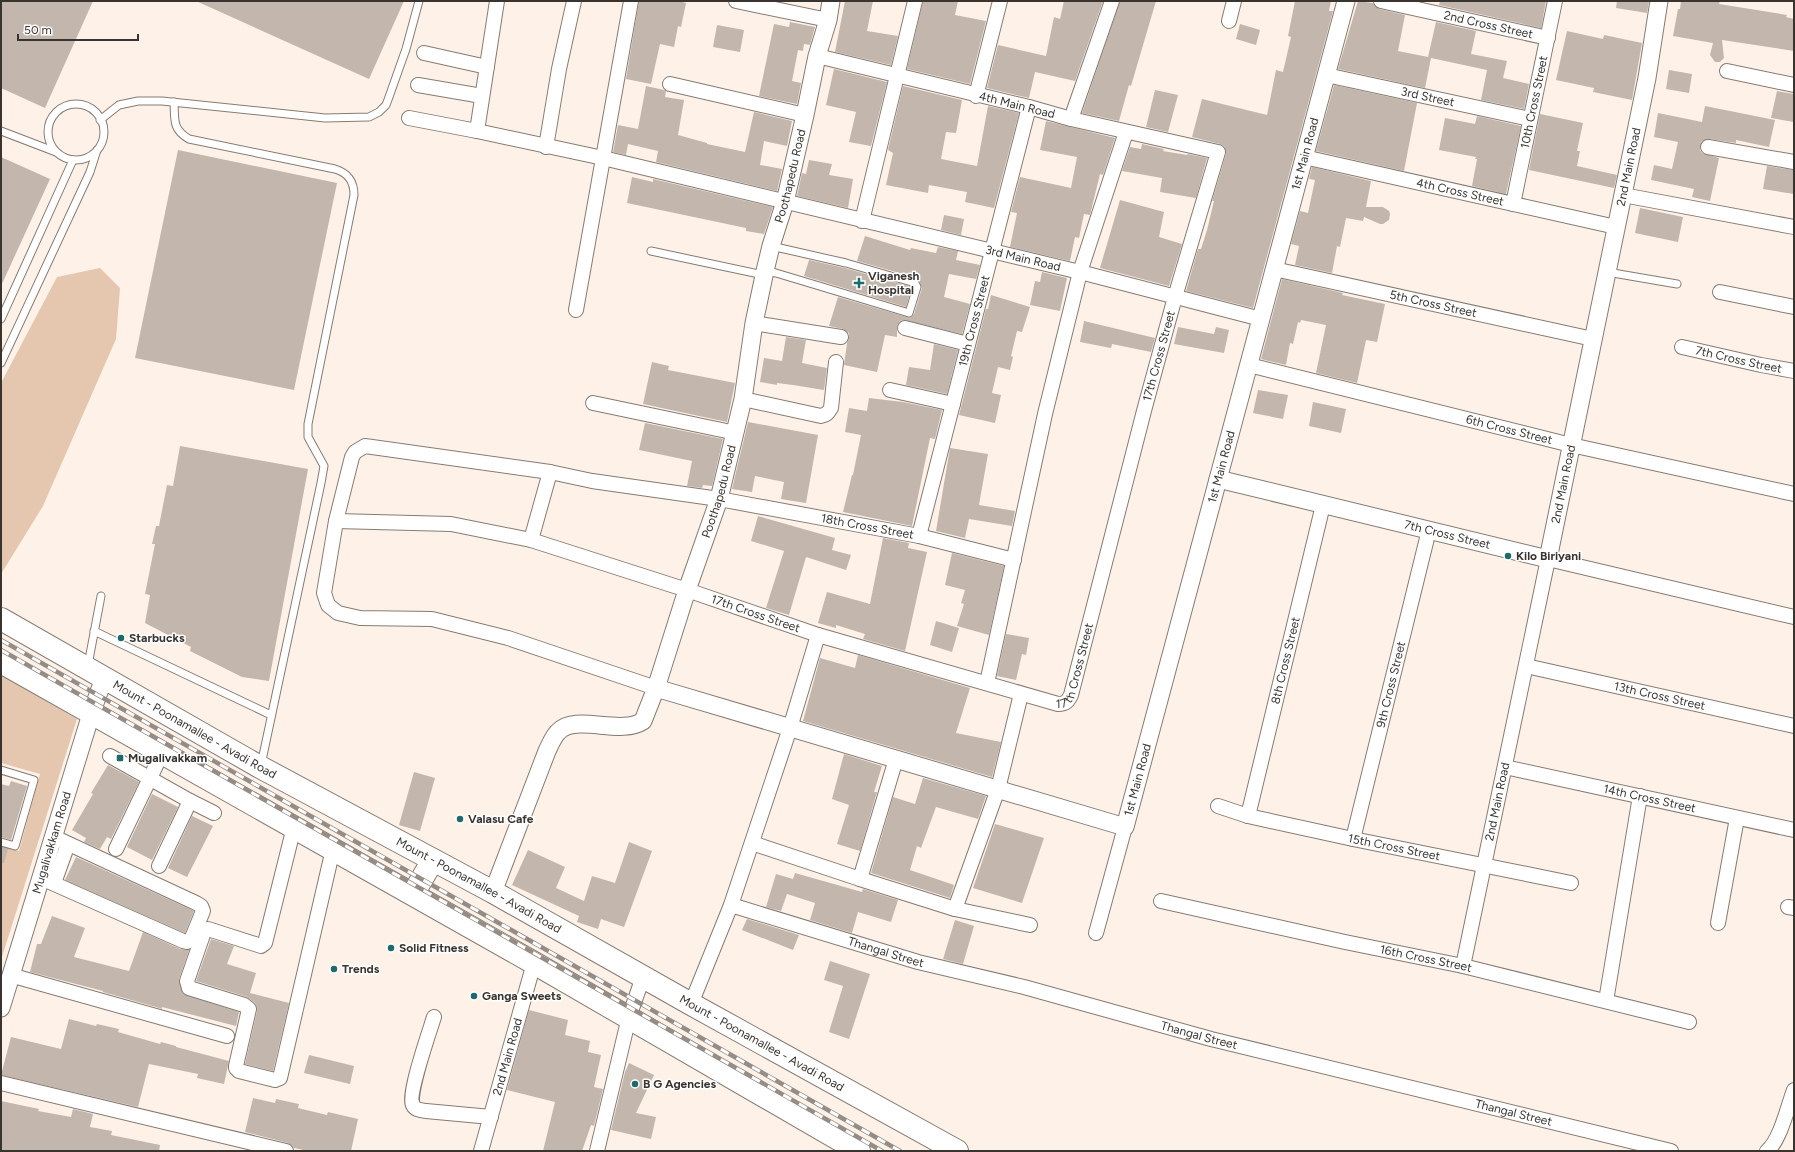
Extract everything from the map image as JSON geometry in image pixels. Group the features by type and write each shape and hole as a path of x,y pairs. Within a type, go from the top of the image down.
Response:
{"main road":[{"name":"Mount - Poonamallee - Avadi Road","path":"1,619 260,767 493,892 642,977 957,1151"},
{"path":"1,662 629,1017 859,1151"},
{"path":"413,894 434,860"}],"street":[{"path":"477,131 497,1"},
{"path":"546,147 559,69 574,1"},
{"path":"576,310 631,1"},
{"path":"736,1 828,20"},
{"name":"Poothapedu Road","path":"493,892 547,751 559,731 565,727 578,724 628,727 639,724 643,721 656,688 687,590 719,499 736,433 743,399 754,323 771,246 785,202 817,56 828,20 831,1"},
{"path":"862,220 915,1"},
{"path":"976,96 1000,1"},
{"path":"1071,119 1112,1"},
{"path":"1229,21 1234,1"},
{"name":"1st Main Road","path":"1096,933 1346,1"},
{"name":"2nd Cross Street","path":"1381,1 1548,38"},
{"name":"10th Cross Street","path":"1513,204 1555,1"},
{"name":"2nd Main Road","path":"1463,966 1647,78 1659,1"},
{"path":"424,52 487,67"},
{"name":"4th Main Road","path":"817,56 976,96 1029,107 1071,119 1218,152"},
{"path":"1727,71 1794,85"},
{"name":"3rd Street","path":"1326,75 1530,119"},
{"path":"670,84 805,115"},
{"path":"418,85 482,96"},
{"name":"19th Cross Street","path":"919,536 1029,107"},
{"name":"3rd Main Road","path":"409,118 603,158 1080,272 1261,319"},
{"path":"987,683 1045,414 1080,272 1126,132"},
{"path":"1708,147 1794,162"},
{"name":"17th Cross Street","path":"336,521 451,524 532,540 687,590 818,635 1021,694 1058,704 1064,704 1072,695 1116,519 1176,297 1218,152"},
{"name":"4th Cross Street","path":"1304,157 1616,227"},
{"path":"1623,195 1794,227"},
{"name":"5th Cross Street","path":"1274,269 1593,339"},
{"path":"1720,292 1794,307"},
{"path":"754,323 841,337"},
{"path":"906,328 968,344"},
{"name":"7th Cross Street","path":"1682,347 1760,365 1794,371"},
{"path":"743,399 825,415 831,408 836,362"},
{"name":"6th Cross Street","path":"1249,365 1571,445 1794,494"},
{"path":"890,390 953,404"},
{"path":"593,403 736,433"},
{"name":"18th Cross Street","path":"656,688 508,638 432,619 360,618 338,613 328,605 324,593 336,521 352,457 355,452 365,446 550,472 592,481 719,499 919,536 1014,560"},
{"path":"532,540 550,472"},
{"name":"7th Cross Street","path":"1218,479 1794,617"},
{"name":"8th Cross Street","path":"1248,816 1323,505"},
{"name":"9th Cross Street","path":"1353,839 1429,530"},
{"path":"691,1004 731,905 790,728 818,635"},
{"name":"13th Cross Street","path":"1526,666 1794,726"},
{"name":"Mugalivakkam Road","path":"1,1008 10,975 48,881 61,841 91,714 96,673"},
{"path":"656,688 1125,827"},
{"path":"955,909 998,789 1021,694"},
{"path":"116,849 162,754"},
{"path":"110,756 214,813"},
{"path":"860,879 896,759"},
{"name":"14th Cross Street","path":"1505,767 1794,830"},
{"path":"1606,1001 1640,796"},
{"path":"159,866 190,801"},
{"name":"15th Cross Street","path":"1218,806 1248,816 1353,839 1484,864 1571,883"},
{"path":"1718,923 1737,818"},
{"path":"294,827 265,943 261,946 208,929 204,932 188,981 189,988 244,1005 249,1009 236,1066 239,1070 275,1080 280,1078 333,849"},
{"path":"48,881 182,941 188,942 191,940 203,911 201,906 196,903 61,841"},
{"path":"752,843 955,909 1030,925"},
{"name":"16th Cross Street","path":"1161,901 1330,939 1463,966 1689,1022"},
{"name":"Thangal Street","path":"731,905 918,962 1024,987 1211,1039 1671,1151"},
{"name":"2nd Main Road","path":"481,1151 534,963"},
{"path":"10,975 227,1036"},
{"path":"597,1151 629,1017 642,977"},
{"path":"434,1017 411,1098 413,1105 418,1110 422,1111 491,1117"},
{"path":"1,1083 286,1151"},
{"path":"1767,1151 1772,1147 1776,1138 1794,1090"}],"lane":[{"path":"100,120 119,105 138,101 174,102 325,118 369,117 379,112 386,105 406,49 419,1"},
{"path":"174,102 175,125 179,134 189,139 335,169 347,174 354,185 354,195 308,424 308,437 324,466 260,767"},
{"path":"1,363 90,172 97,150 102,142 104,133 100,120 92,109 83,105 74,104 65,106 57,111 51,118 48,127 49,140 56,152"},
{"path":"1,130 56,152 64,158 73,160 90,156 97,150"},
{"path":"1,319 73,160"},
{"path":"651,251 765,273 776,273 909,313 917,287 915,283 846,262 771,246"},
{"path":"1607,272 1677,284"},
{"path":"96,673 94,631 101,596"},
{"path":"94,631 271,715"},
{"path":"1,770 34,780 15,846 1,842"}],"shaded area":[{"path":"100,268 120,288 116,339 43,506 1,574 1,383 57,277"},
{"path":"1,675 77,719 1,960 1,846 19,851 40,774 1,763"}],"building":[{"path":"1,1 93,1 45,108 1,88"},
{"path":"196,1 404,1 369,79"},
{"path":"639,1 678,1 686,3 681,27 678,26 674,47 660,44 651,84 626,79"},
{"path":"845,1 873,1 867,31 898,36 891,65 835,52"},
{"path":"923,1 958,1 955,15 986,21 970,84 907,69"},
{"path":"1064,1 1103,1 1075,81 1035,72 1029,98 987,88 998,45 1046,56 1054,17 1060,19"},
{"path":"1120,1 1156,1 1119,121 1082,113"},
{"path":"1295,1 1331,1 1329,11 1333,11 1253,308 1186,291 1198,249 1201,249 1207,230 1214,201 1212,201 1226,154 1224,146 1220,144 1192,137 1202,99 1267,115 1276,70 1283,72 1291,37 1288,36"},
{"path":"1358,1 1373,3 1379,9 1405,15 1398,51 1428,57 1436,22 1476,31 1471,54 1507,61 1503,78 1529,84 1524,109 1481,100 1487,70 1431,58 1425,88 1338,69"},
{"path":"1440,1 1546,1 1541,28 1439,5"},
{"path":"1617,1 1649,1 1647,13 1616,8"},
{"path":"1681,1 1720,1 1719,4 1787,15 1786,17 1794,19 1794,51 1722,40 1724,58 1720,62 1715,62 1710,55 1713,43 1673,36"},
{"path":"790,22 815,27 810,45 804,44 803,51 798,50 792,81 801,83 797,104 759,96 774,24 789,27"},
{"path":"1240,24 1260,30 1256,45 1236,39"},
{"path":"717,25 744,30 740,52 713,47"},
{"path":"1567,31 1603,39 1604,35 1642,43 1632,100 1593,92 1594,88 1556,80"},
{"path":"834,69 887,82 871,146 849,142 856,112 826,105"},
{"path":"1669,70 1692,74 1689,93 1666,89"},
{"path":"1334,85 1417,103 1404,171 1316,151"},
{"path":"646,86 666,91 665,97 684,100 678,135 707,144 745,152 754,112 792,121 787,146 764,141 760,165 782,169 777,191 656,162 658,151 628,144 626,155 613,152 618,125 638,129"},
{"path":"903,86 962,100 956,133 946,132 941,159 977,166 988,106 1019,113 994,208 965,202 967,192 929,185 928,193 886,185 893,153 888,150"},
{"path":"1155,90 1178,95 1168,132 1146,127"},
{"path":"1777,91 1794,94 1794,122 1771,118"},
{"path":"1705,106 1775,120 1769,147 1736,140 1736,143 1709,139 1701,142 1700,150 1702,153 1719,158 1710,201 1692,197 1694,189 1651,180 1654,165 1672,169 1678,142 1654,137 1658,113 1702,122"},
{"path":"1540,114 1583,123 1577,151 1580,151 1577,166 1617,175 1614,188 1529,170"},
{"path":"1477,116 1521,126 1506,194 1472,186 1477,159 1475,159 1476,157 1439,150 1445,118 1475,124"},
{"path":"1046,121 1115,138 1103,175 1100,174 1090,215 1084,214 1079,238 1075,237 1070,261 1010,247 1017,213 1011,212 1020,177 1071,188 1077,157 1040,150"},
{"path":"1142,144 1164,149 1163,151 1207,158 1196,198 1160,192 1162,178 1122,171 1130,147 1141,149"},
{"path":"178,150 337,183 294,390 135,358"},
{"path":"1,157 50,179 1,286"},
{"path":"809,160 832,164 829,175 853,179 848,208 797,196 802,173 806,174"},
{"path":"1767,166 1794,170 1794,194 1763,189"},
{"path":"1312,167 1371,181 1366,207 1383,207 1389,211 1390,214 1389,220 1383,224 1364,217 1363,221 1346,218 1340,247 1337,246 1332,273 1295,265 1299,246 1291,244 1300,211 1308,213 1315,180 1309,179"},
{"path":"632,177 653,182 653,179 773,207 764,234 746,231 746,228 627,203"},
{"path":"1120,200 1164,212 1159,237 1182,244 1169,286 1100,268"},
{"path":"1640,208 1683,217 1678,242 1635,233"},
{"path":"944,215 964,219 961,235 941,230"},
{"path":"865,236 910,250 911,248 936,253 938,247 958,251 956,260 980,265 976,279 949,274 944,297 970,304 962,334 903,320 900,321 897,326 897,337 885,335 877,372 844,365 849,333 843,329 829,326 838,297 910,318 914,314 922,288 917,278 857,261"},
{"name":"Viganesh Hospital","path":"809,260 845,268 912,287 906,307 804,276"},
{"path":"1042,272 1067,278 1060,311 1030,305 1035,281 1040,282"},
{"path":"1282,279 1343,293 1342,295 1385,304 1377,342 1366,340 1357,383 1316,373 1326,325 1301,320 1300,323 1298,322 1293,344 1290,343 1286,365 1261,359"},
{"path":"991,295 1030,307 1022,332 1017,331 1011,356 1013,357 1010,370 998,367 992,393 1001,395 995,423 959,415 986,309 988,309"},
{"path":"1084,321 1155,338 1151,352 1112,344 1111,348 1080,342"},
{"path":"1178,327 1214,334 1216,327 1229,330 1224,353 1174,344"},
{"path":"786,337 806,340 802,363 827,368 824,390 760,382 764,358 782,361"},
{"path":"934,344 958,350 947,394 906,385 909,367 930,370"},
{"path":"652,362 669,366 668,370 735,383 727,422 643,404"},
{"path":"1258,390 1288,395 1283,419 1253,413"},
{"path":"869,398 903,402 942,410 935,439 930,438 912,526 843,512 853,475 861,435 845,432 849,408 867,411"},
{"path":"1313,402 1346,409 1341,433 1309,426"},
{"path":"748,422 818,435 806,503 781,499 784,482 755,476 752,492 732,489"},
{"path":"645,423 723,439 712,486 703,485 702,488 687,486 692,461 639,450"},
{"path":"180,446 308,469 269,681 242,677 190,651 191,647 145,623 150,595 145,594 155,544 152,544 156,526 159,526 167,485 173,486"},
{"path":"950,448 988,454 979,505 1015,511 1012,526 969,519 965,538 936,531"},
{"path":"758,516 835,538 832,550 851,555 846,570 806,557 789,615 766,608 784,551 751,541"},
{"path":"883,538 909,543 908,548 927,552 905,651 863,639 865,634 836,625 836,628 818,623 827,592 870,604"},
{"path":"952,553 1004,566 989,635 957,626 964,604 961,603 965,590 945,585"},
{"path":"936,621 959,628 952,652 930,645"},
{"path":"1006,634 1029,638 1026,655 1022,654 1016,680 997,676"},
{"path":"858,655 970,688 956,733 1001,742 992,777 803,721 820,658 855,668"},
{"path":"844,754 882,766 874,792 877,792 860,851 837,844 849,805 832,799"},
{"path":"108,765 139,782 111,839 107,837 100,849 84,842 86,838 72,830 93,794 91,793"},
{"path":"414,772 435,778 420,831 399,825"},
{"path":"923,778 986,796 978,819 936,807 921,848 917,846 910,870 954,885 950,898 871,873 893,797 915,804"},
{"path":"11,781 27,786 11,840 1,837 1,784 9,786"},
{"path":"152,794 178,807 152,860 127,847"},
{"path":"192,816 213,826 187,877 168,868"},
{"path":"995,824 1044,838 1022,903 973,888"},
{"path":"629,842 652,851 624,927 601,919 598,929 577,922 579,916 512,885 528,850 565,867 556,888 584,901 592,876 615,883"},
{"path":"1,847 8,849 4,863 1,863"},
{"path":"76,857 194,911 185,933 65,880"},
{"path":"795,873 862,892 863,889 898,900 891,922 858,912 852,933 810,920 815,903 787,894 781,911 766,907 776,874 793,879"},
{"path":"52,916 85,928 74,957 129,971 143,932 180,949 189,950 179,979 183,994 239,1012 236,1026 162,1007 162,1009 103,991 30,972 37,944 41,944"},
{"path":"747,919 799,935 793,950 742,930"},
{"path":"955,920 974,926 963,964 943,959"},
{"path":"211,939 234,946 227,964 256,973 250,993 289,1003 273,1071 245,1064 257,1011 255,1003 247,997 196,981"},
{"path":"830,961 870,974 849,1039 829,1032 843,986 824,980"},
{"path":"529,1010 568,1020 565,1035 590,1041 588,1052 601,1055 594,1087 603,1089 594,1126 591,1125 582,1151 543,1151 555,1102 507,1090"},
{"path":"69,1019 96,1026 97,1024 119,1029 118,1032 229,1061 224,1084 197,1078 198,1074 149,1064 138,1107 1,1075 11,1037 61,1049"},
{"path":"309,1055 354,1066 350,1084 304,1073"},
{"path":"629,1063 654,1075 636,1113 656,1117 651,1139 611,1130 625,1072"},
{"path":"253,1098 275,1103 276,1099 299,1104 298,1108 327,1115 328,1112 358,1119 351,1151 308,1151 294,1148 288,1143 245,1132"},
{"path":"1,1101 39,1109 38,1111 71,1117 73,1109 93,1114 90,1127 112,1131 111,1135 160,1145 159,1151 1,1151"}],"railway":[{"path":"1,640 900,1151"},
{"path":"1,650 882,1151"}],"place":[{"name":"Viganesh Hospital","path":"859,283"},
{"name":"Kilo Biriyani","path":"1508,556"},
{"name":"Starbucks","path":"121,638"},
{"name":"Mugalivakkam","path":"120,758"},
{"name":"Valasu Cafe","path":"460,819"},
{"name":"Solid Fitness","path":"391,948"},
{"name":"Trends","path":"334,969"},
{"name":"Ganga Sweets","path":"474,996"},
{"name":"B G Agencies","path":"635,1084"}]}
